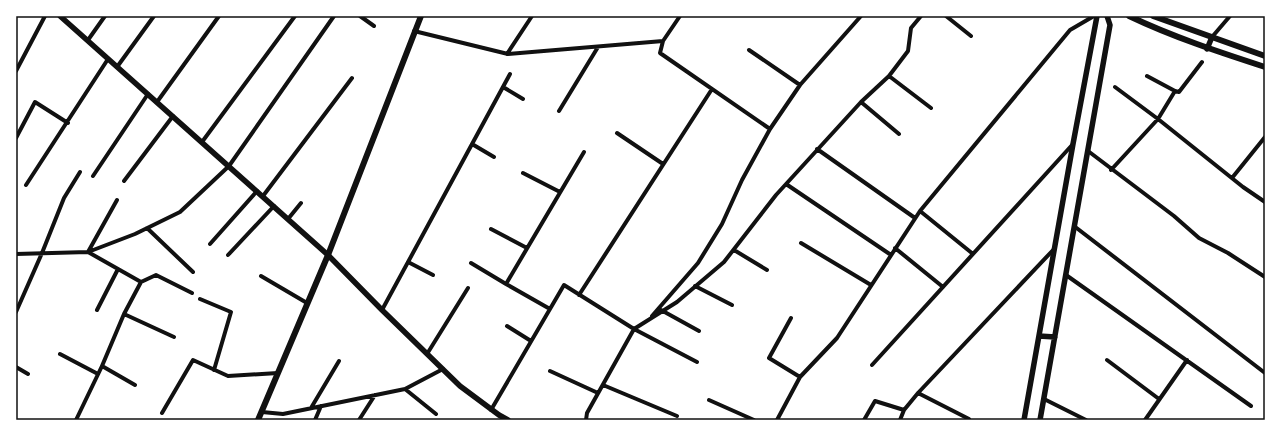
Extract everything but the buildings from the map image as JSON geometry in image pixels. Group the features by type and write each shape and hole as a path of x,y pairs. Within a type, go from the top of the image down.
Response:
{"main road":[{"path":"258,420 328,255 421,16"},
{"path":"1129,16 1151,27 1207,49 1265,67"},
{"path":"1153,16 1265,56"}],"street":[{"path":"16,71 45,16"},
{"path":"60,16 328,255 460,386 491,410 498,418 508,420"},
{"path":"88,40 105,16"},
{"path":"117,66 154,16"},
{"path":"157,102 219,16"},
{"path":"202,142 295,16"},
{"path":"16,254 88,252 136,234 180,212 229,166 334,16"},
{"path":"360,16 374,26"},
{"path":"507,54 532,16"},
{"path":"680,16 663,41 660,54 770,129"},
{"path":"650,318 702,257 722,224 742,180 770,129 800,85 861,16"},
{"path":"586,420 587,413 634,330 650,318 677,302 724,262 786,184 817,149 861,102 889,76 908,51 911,28 921,16"},
{"path":"946,16 971,36"},
{"path":"777,420 800,377 837,338 920,211 1070,30 1094,16"},
{"path":"1024,420 1097,16"},
{"path":"1040,420 1110,25 1107,16"},
{"path":"1207,49 1212,37 1230,16"},
{"path":"414,31 507,54 663,41"},
{"path":"559,111 598,47"},
{"path":"749,50 800,85"},
{"path":"26,185 68,123 108,59"},
{"path":"1112,170 1158,119 1176,92 1179,92 1202,62"},
{"path":"382,310 510,74"},
{"path":"889,76 931,108"},
{"path":"1147,76 1176,92"},
{"path":"263,196 352,78"},
{"path":"502,87 523,99"},
{"path":"1116,87 1265,202"},
{"path":"579,295 712,89"},
{"path":"93,176 148,94"},
{"path":"16,138 35,102 68,123"},
{"path":"861,102 899,134"},
{"path":"124,181 173,116"},
{"path":"617,133 663,164"},
{"path":"1232,178 1265,137"},
{"path":"472,144 494,157"},
{"path":"872,366 1073,144"},
{"path":"817,149 915,218"},
{"path":"1088,151 1174,216 1199,238 1228,253 1265,277"},
{"path":"506,284 584,152"},
{"path":"16,312 64,198 80,172"},
{"path":"523,173 560,192"},
{"path":"786,184 891,255"},
{"path":"210,244 257,191"},
{"path":"88,252 117,200"},
{"path":"288,219 301,204"},
{"path":"228,255 274,206"},
{"path":"920,211 973,254"},
{"path":"1074,226 1265,373"},
{"path":"147,228 193,272"},
{"path":"491,229 527,248"},
{"path":"801,244 871,286"},
{"path":"895,248 943,287"},
{"path":"900,420 904,410 918,394 1055,248"},
{"path":"734,250 767,270"},
{"path":"88,252 141,282"},
{"path":"408,262 433,275"},
{"path":"472,262 506,284 550,309"},
{"path":"97,310 118,269"},
{"path":"76,420 102,366 124,314 141,282 156,275 192,293"},
{"path":"1066,275 1251,406"},
{"path":"261,276 307,303"},
{"path":"491,410 564,285 634,330 698,362"},
{"path":"695,286 732,305"},
{"path":"427,354 468,288"},
{"path":"200,299 231,312 214,370"},
{"path":"658,308 699,331"},
{"path":"124,314 174,337"},
{"path":"791,318 769,358 800,377"},
{"path":"507,326 531,341"},
{"path":"1039,336 1055,337"},
{"path":"60,354 98,374"},
{"path":"162,413 193,360 228,376 278,373"},
{"path":"1107,360 1160,399"},
{"path":"1145,420 1187,360"},
{"path":"311,408 339,361"},
{"path":"102,366 135,385"},
{"path":"16,367 28,374"},
{"path":"262,412 283,414 405,389 443,370"},
{"path":"550,371 598,393"},
{"path":"603,385 677,416"},
{"path":"405,389 436,414"},
{"path":"918,394 969,419"},
{"path":"359,420 375,395"},
{"path":"1044,399 1086,420"},
{"path":"709,400 754,420"},
{"path":"864,420 875,401 904,410"},
{"path":"315,420 321,406"}]}
